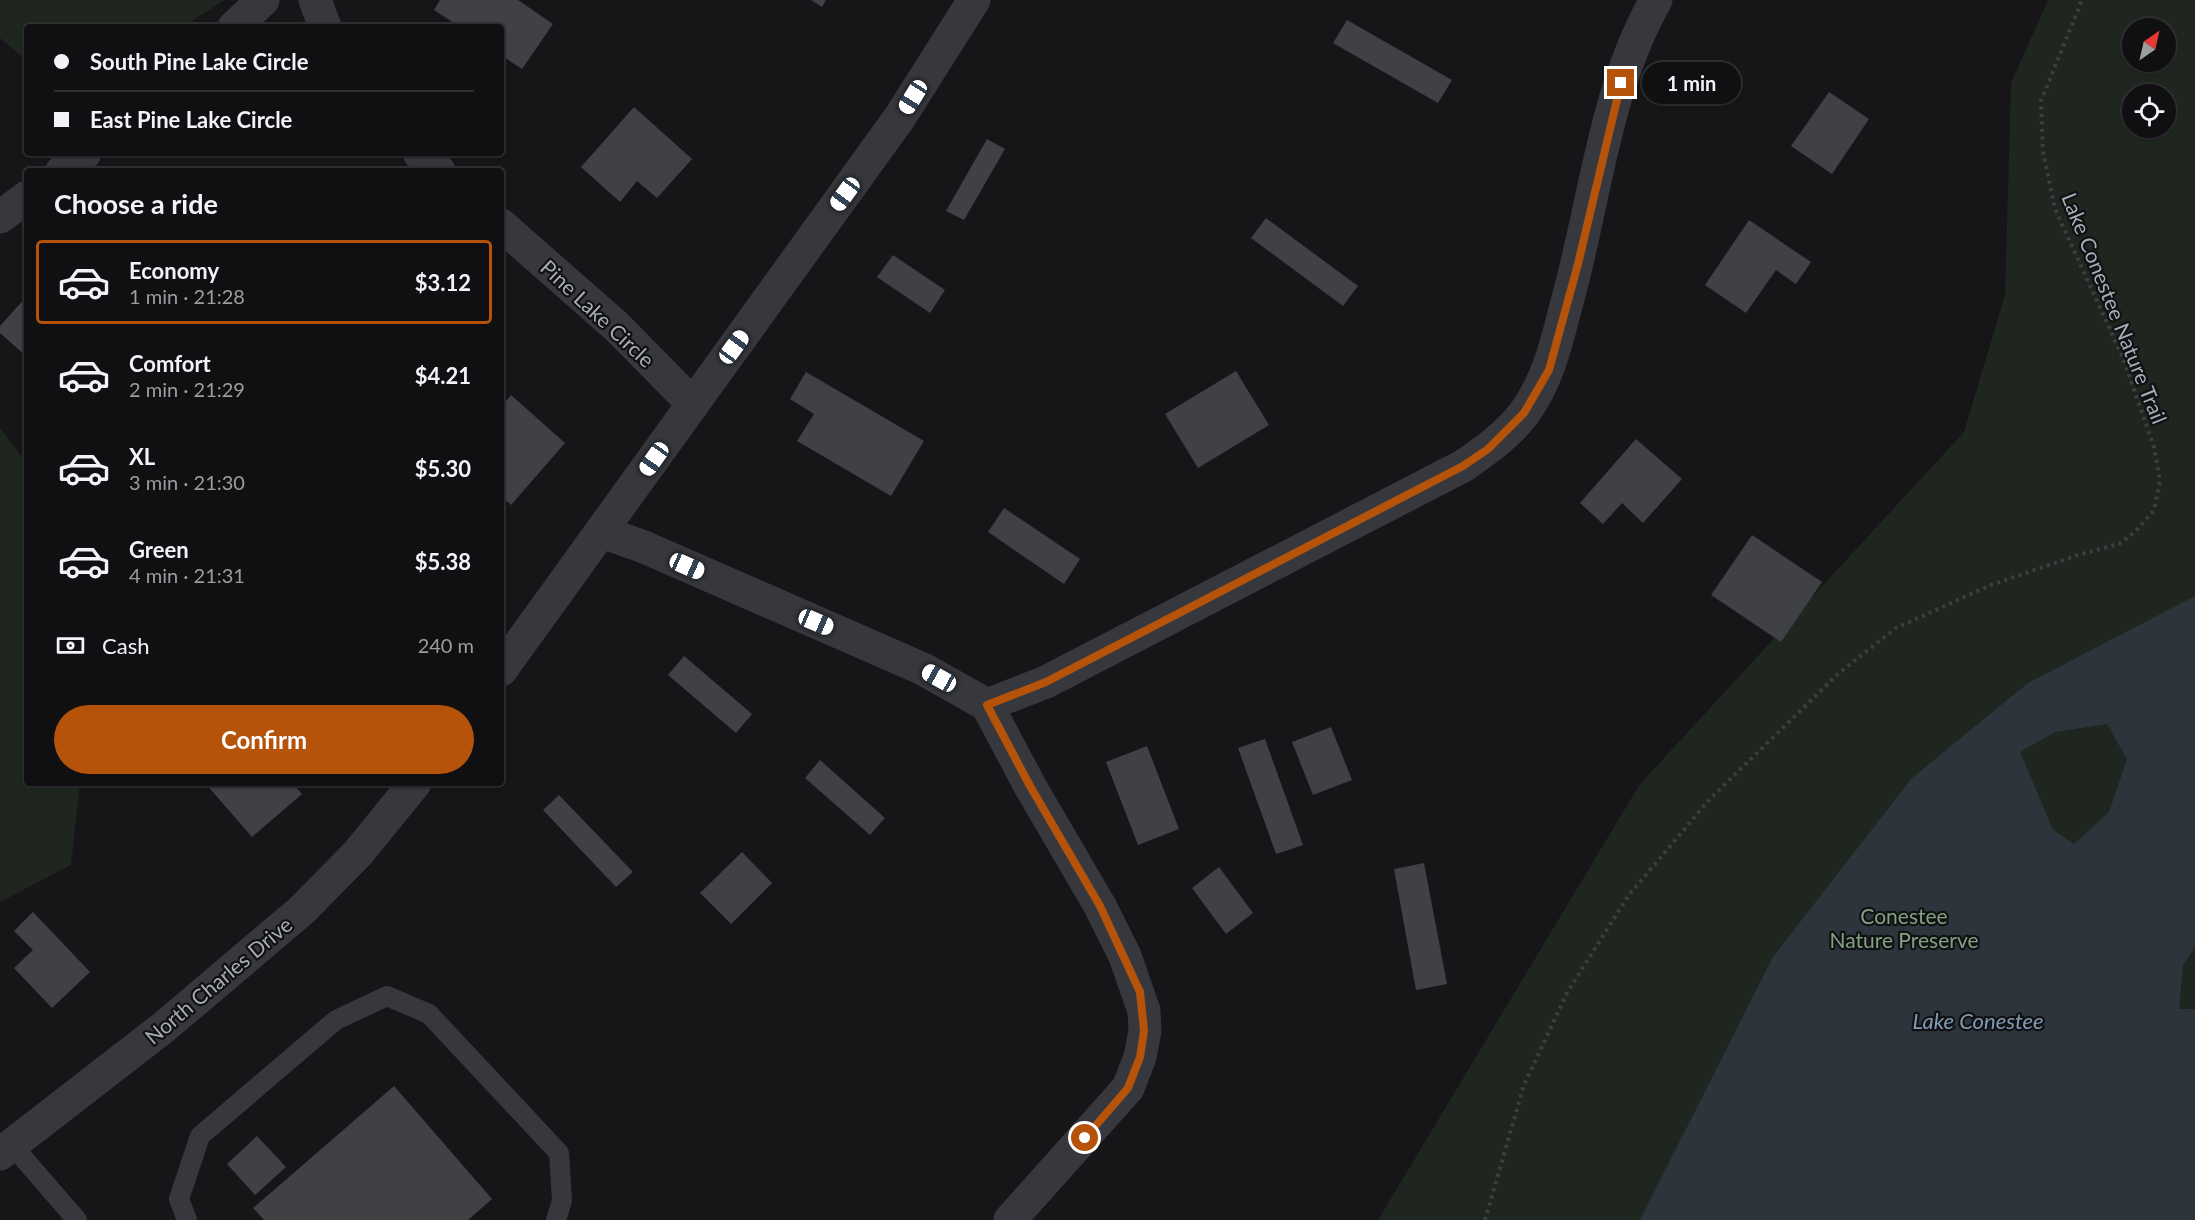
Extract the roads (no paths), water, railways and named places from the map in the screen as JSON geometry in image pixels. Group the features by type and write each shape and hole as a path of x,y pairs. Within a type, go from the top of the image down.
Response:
{"street":[{"path":"237,24 263,0"},
{"path":"315,0 324,24"},
{"path":"504,666 900,117 974,0"},
{"path":"987,705 1046,682 1463,466 1488,449 1524,413 1549,370 1578,264 1614,102 1633,46 1656,0"},
{"path":"66,168 81,156"},
{"path":"422,156 436,168"},
{"path":"0,217 24,199"},
{"name":"Pine Lake Circle","path":"504,228 616,326 693,404"},
{"path":"602,532 923,669 987,705 1030,786 1100,906 1125,956 1140,992 1144,1011 1140,1057 1128,1088 1010,1220"},
{"name":"North Charles Drive","path":"6,1149 164,1027 302,910 358,852 413,786"}],"lane":[{"path":"187,1220 179,1199 200,1137 336,1020 387,996 429,1014 559,1153 562,1201 556,1220"},
{"path":"6,1149 77,1220"}],"water":[{"name":"Lake Conestee","path":"2195,596 2195,947 2183,965 2179,1009 2195,1009 2195,1220 1640,1220 1773,957 1912,778 2028,683","holes":["2107,724 2127,759 2109,812 2074,844 2053,830 2020,752 2055,732"]}],"park label":[{"name":"Conestee Nature Preserve","path":"1904,927"}]}
